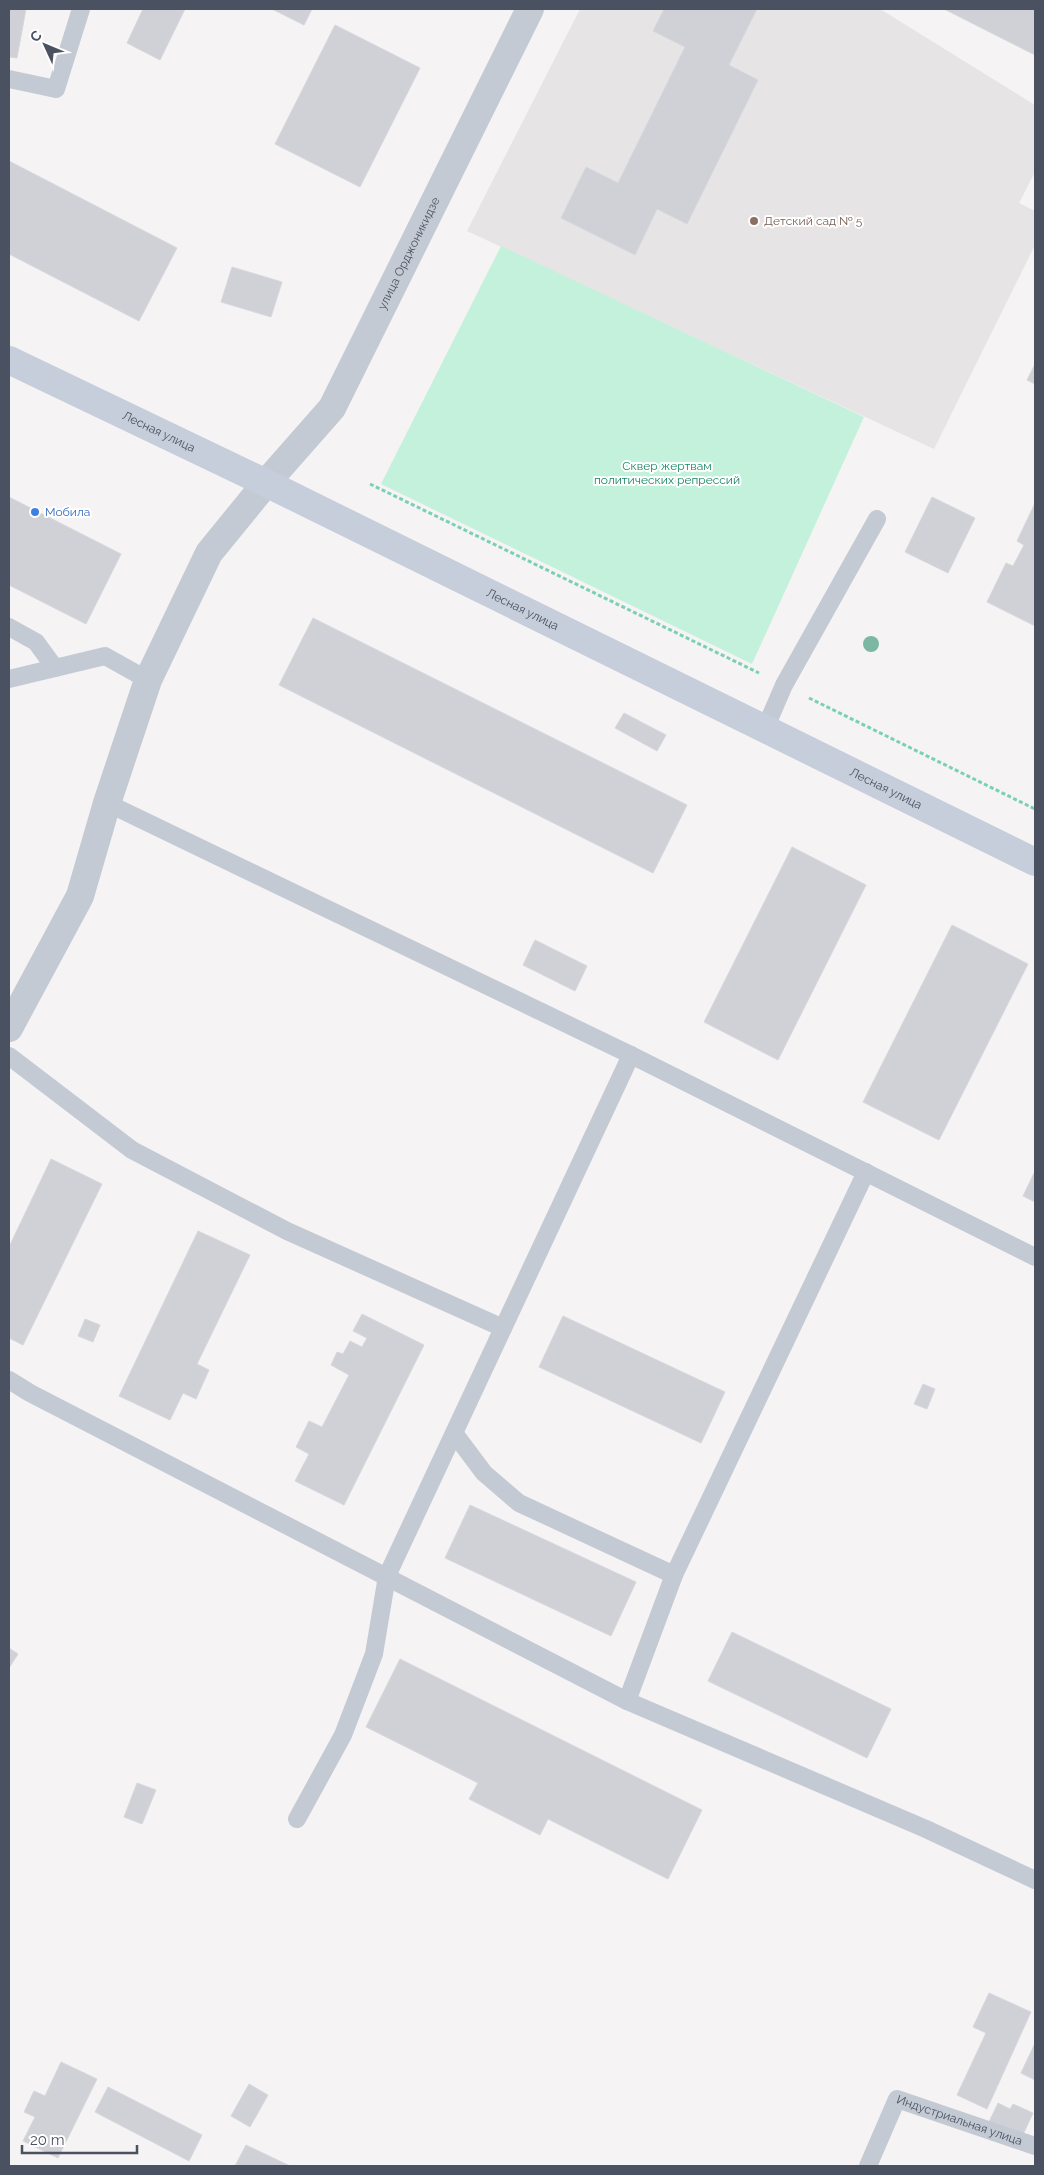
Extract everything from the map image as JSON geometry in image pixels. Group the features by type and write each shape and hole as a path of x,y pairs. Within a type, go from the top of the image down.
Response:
{"main road":[{"name":"Лесная улица","path":"9,360 266,483 1035,862"}],"street":[{"name":"улица Орджоникидзе","path":"9,1028 80,896 107,803 148,680 209,553 266,483 332,408 530,9"}],"lane":[{"path":"9,79 56,89 81,9"},
{"path":"765,729 784,686 877,519"},
{"path":"9,627 36,642 55,668"},
{"path":"9,679 105,656 148,680"},
{"path":"107,803 631,1055 1035,1257"},
{"path":"298,1819 344,1735 374,1654 387,1576 631,1055"},
{"path":"9,1056 132,1150 287,1231 503,1328"},
{"path":"627,1700 674,1575 866,1172"},
{"path":"9,1380 627,1700 926,1829 1035,1880"},
{"path":"454,1433 484,1473 519,1503 674,1575"},
{"name":"Индустриальная улица","path":"868,2166 897,2099 1035,2146"}],"path":[{"path":"370,484 1035,809"}],"shaded area":[{"name":"Детский сад № 5","path":"580,9 880,9 1035,105 1035,172 1019,203 1035,211 1035,245 934,449 467,231"}],"green space":[{"name":"Cквер жертвам политических репрессий","path":"501,246 864,417 752,664 381,484"}],"building":[{"path":"9,9 26,9 17,58 9,57"},
{"path":"143,9 185,9 160,60 127,43"},
{"path":"272,9 312,9 304,25"},
{"path":"664,9 757,9 729,65 758,80 687,224 657,209 635,255 561,218 586,167 618,183 685,47 653,31"},
{"path":"944,9 1035,9 1035,55"},
{"path":"335,25 420,68 360,187 275,144"},
{"path":"9,161 177,248 139,321 9,254"},
{"path":"232,267 282,282 271,317 221,302"},
{"path":"1035,364 1035,384 1027,380"},
{"path":"9,497 121,554 86,624 9,585"},
{"path":"932,497 975,518 948,573 905,552"},
{"path":"1035,503 1035,626 987,602 1006,563 1013,566 1024,545 1017,541"},
{"path":"313,618 687,805 653,873 279,685"},
{"path":"624,713 666,735 657,751 615,728"},
{"path":"792,847 866,885 778,1060 704,1022"},
{"path":"952,925 1028,964 939,1140 863,1102"},
{"path":"535,940 587,966 575,991 523,965"},
{"path":"51,1159 102,1184 23,1345 9,1338 9,1247"},
{"path":"1035,1171 1035,1202 1023,1196"},
{"path":"198,1231 250,1255 197,1364 209,1370 196,1399 183,1393 170,1420 119,1396"},
{"path":"362,1314 424,1345 344,1505 295,1481 309,1454 296,1447 309,1421 322,1427 349,1375 331,1365 337,1352 343,1354 350,1341 362,1347 367,1338 353,1331"},
{"path":"563,1316 725,1392 701,1443 539,1367"},
{"path":"85,1319 100,1325 93,1342 78,1336"},
{"path":"923,1384 935,1389 927,1409 914,1404"},
{"path":"470,1505 636,1582 611,1636 445,1558"},
{"path":"732,1632 891,1709 867,1758 708,1681"},
{"path":"9,1648 18,1654 9,1668"},
{"path":"400,1659 702,1810 668,1879 548,1819 540,1835 469,1799 478,1783 366,1727"},
{"path":"137,1783 156,1790 142,1824 124,1817"},
{"path":"989,1993 1031,2012 987,2109 957,2095 986,2033 973,2027"},
{"path":"1035,2043 1035,2080 1021,2073"},
{"path":"61,2062 97,2079 58,2158 23,2141 35,2117 24,2112 34,2091 45,2096"},
{"path":"249,2084 268,2095 250,2127 231,2116"},
{"path":"108,2087 202,2135 189,2161 95,2112"},
{"path":"998,2103 1010,2109 1013,2104 1033,2113 1021,2139 988,2124"},
{"path":"246,2145 290,2166 235,2166"}],"place":[{"name":"Детский сад № 5","path":"754,221"},
{"name":"Мобила","path":"35,512"}]}
